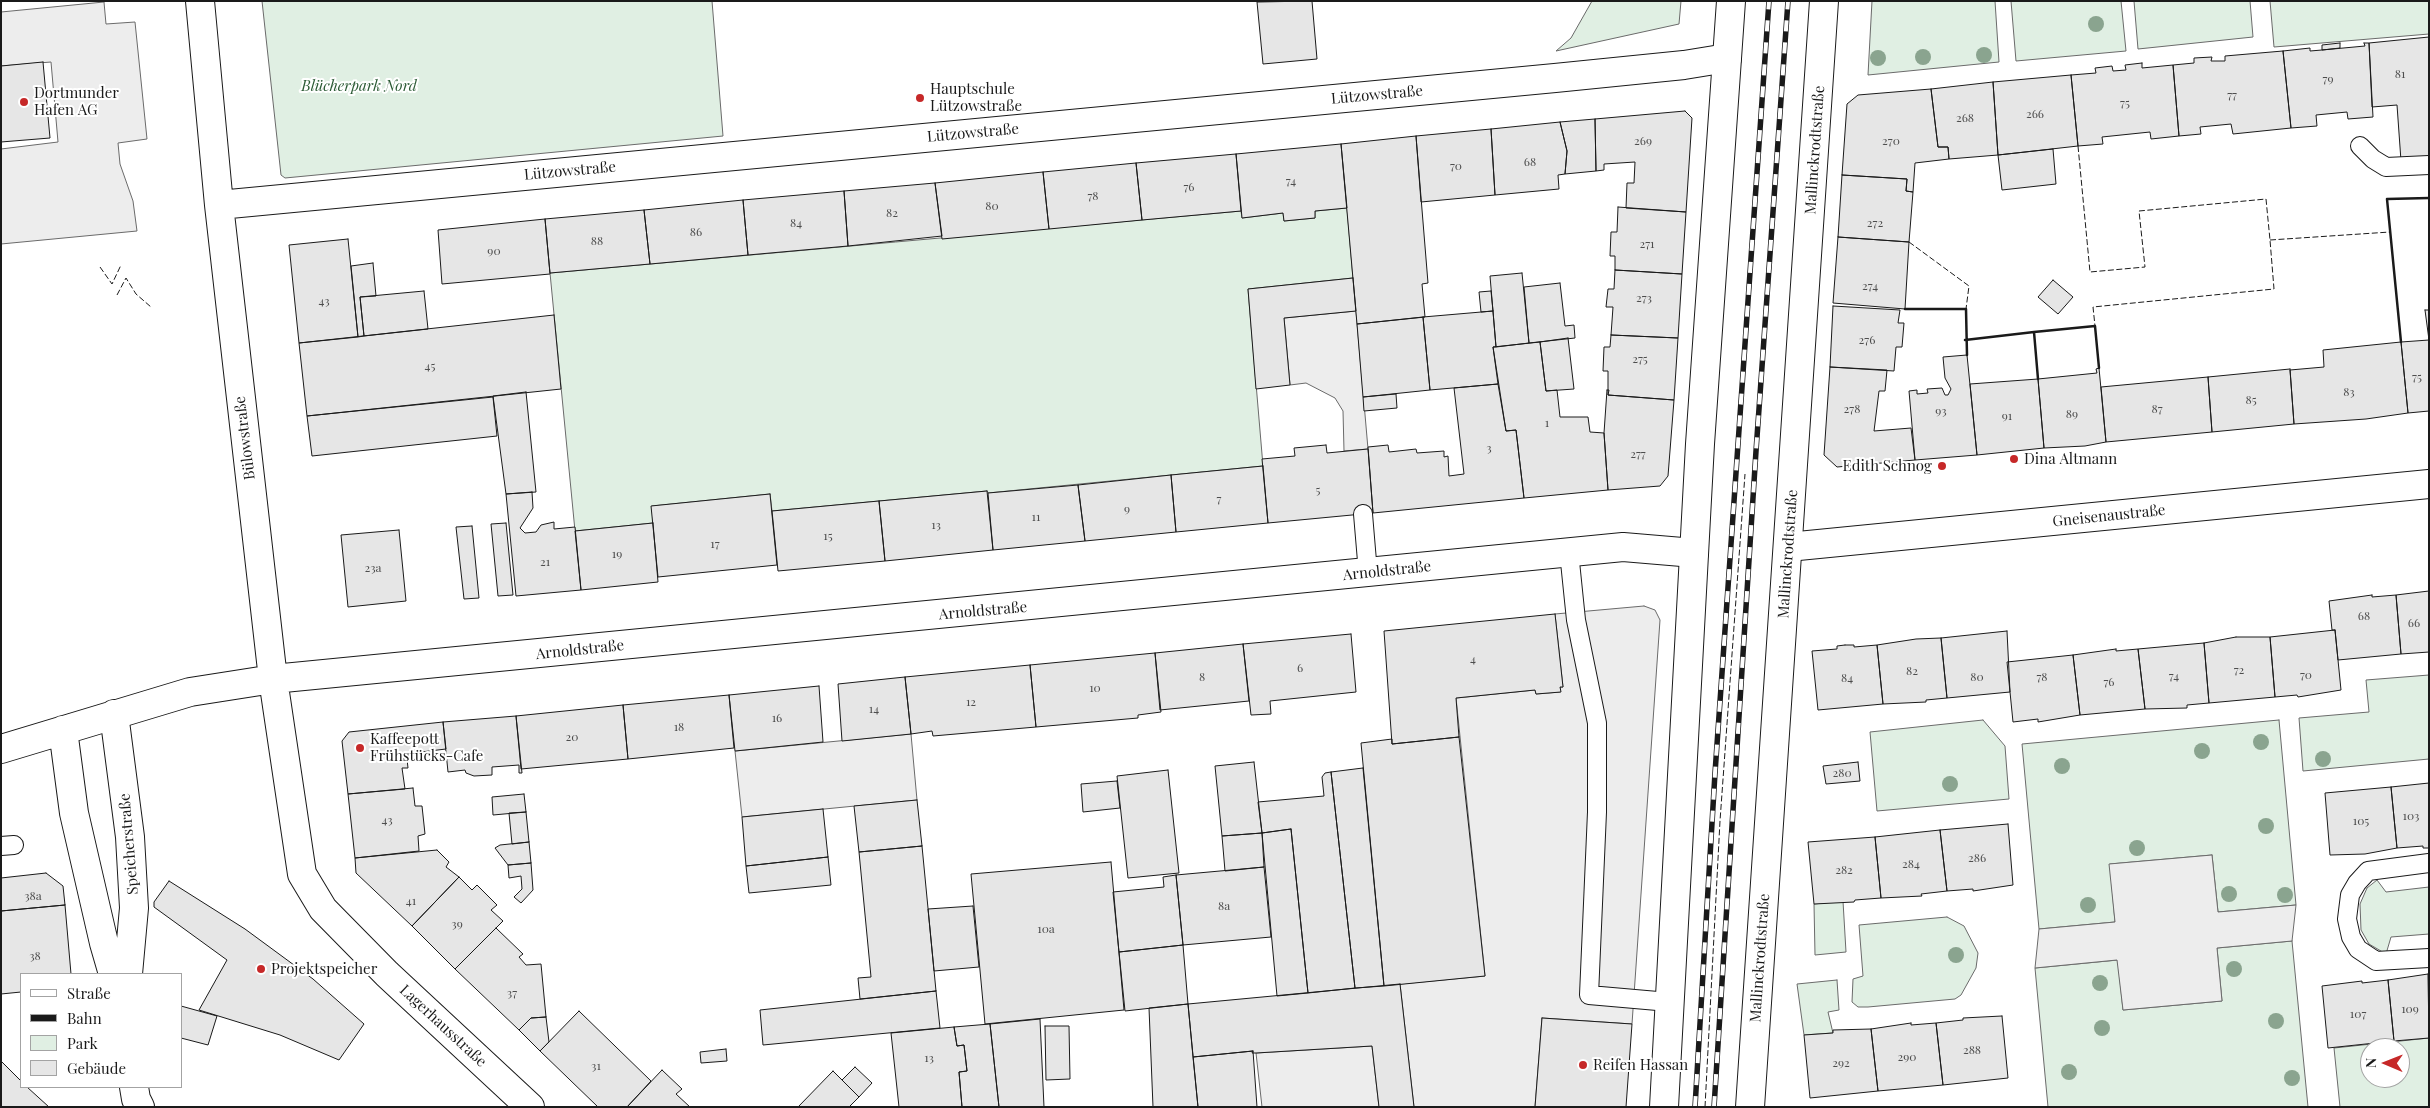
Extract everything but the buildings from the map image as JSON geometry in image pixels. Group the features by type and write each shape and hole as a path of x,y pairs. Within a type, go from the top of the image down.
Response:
{"street":[{"name":"Bülowstraße","path":"200,1 219,205 273,679 302,874"},
{"path":"1664,1107 1694,553 1731,1"},
{"name":"Mallinckrodtstraße","path":"1750,1107 1824,1"},
{"name":"Lützowstraße","path":"219,205 1684,66 1727,58"},
{"name":"Gneisenaustraße","path":"1788,547 2429,484"},
{"name":"Arnoldstraße","path":"273,679 1368,574 1623,547 1694,553"},
{"path":"1,749 190,692 273,679"},
{"name":"Speicherstraße","path":"114,714 130,837 134,908 128,973"},
{"path":"63,730 74,813 113,973"},
{"name":"Lagerhausstraße","path":"302,874 323,908 388,974 530,1107"},
{"path":"134,1088 136,1100 140,1107"}],"lane":[{"path":"2360,146 2373,160 2386,167 2429,165"},
{"path":"1363,514 1368,574"},
{"path":"1569,552 1576,620 1597,722 1597,812 1589,995 1669,1002"},
{"path":"2429,864 2368,871 2357,882 2350,895 2347,919 2351,936 2358,949 2376,961 2429,958"}],"green space":[{"name":"Blücherpark Nord","path":"262,1 712,1 723,136 285,178 281,175"},
{"path":"1592,1 1681,1 1679,24 1556,51 1571,38"},
{"path":"1872,1 1995,1 1999,62 1868,75"},
{"path":"2011,1 2121,1 2126,51 2016,61"},
{"path":"2134,1 2250,1 2253,37 2138,49"},
{"path":"2270,1 2429,1 2429,34 2274,47"},
{"path":"1347,208 1353,278 1248,289 1263,466 988,493 987,491 772,511 770,494 652,506 653,523 575,531 550,273 1241,211 1242,218 1283,213 1284,221 1315,218 1315,211"},
{"path":"2429,675 2429,759 2303,771 2299,718 2369,712 2366,680"},
{"path":"1983,720 2005,746 2009,799 1877,811 1870,732"},
{"path":"2279,720 2296,905 2218,912 2212,855 2110,864 2115,922 2039,929 2022,744"},
{"path":"2377,880 2386,892 2429,887 2429,934 2391,937 2386,954 2369,944 2361,930 2360,904 2367,888"},
{"path":"1843,901 1846,952 1815,955 1814,904"},
{"path":"1947,917 1964,926 1978,953 1976,968 1961,995 1955,999 1868,1007 1858,1007 1852,1002 1853,979 1863,976 1859,925"},
{"path":"2292,941 2308,1107 2048,1107 2035,968 2118,960 2123,1010 2222,1001 2217,948"},
{"path":"1837,980 1839,1010 1828,1012 1833,1033 1804,1035 1797,984"},
{"path":"2429,1038 2429,1107 2340,1107 2334,1048 2360,1045 2360,1088 2410,1088 2410,1040"}],"shaded area":[{"path":"104,2 106,24 135,22 147,139 118,143 120,164 133,201 137,231 1,244 1,149 58,142 51,62 1,66 1,12"},
{"path":"1356,311 1368,449 1344,451 1343,411 1335,398 1306,383 1290,385 1284,318"},
{"path":"1644,606 1655,610 1660,620 1632,1024 1542,1018 1535,1107 1414,1107 1400,984 1485,976 1456,698 1535,690 1536,694 1560,692 1560,687 1563,687 1555,614"},
{"path":"911,734 917,800 742,817 735,751"},
{"path":"2212,855 2218,912 2296,905 2292,941 2217,948 2222,1001 2123,1010 2117,960 2035,968 2039,929 2115,922 2109,864"},
{"path":"1372,1046 1379,1107 1262,1107 1256,1053"}],"railway":[{"path":"1695,1107 1715,773 1769,1"},
{"path":"1714,1107 1756,451 1788,1"}],"fence":[{"path":"2078,146 2090,272 2145,267 2139,211 2266,199 2270,240 2274,289 2093,307 2095,326"},
{"path":"2270,240 2390,232"},
{"path":"1909,242 1969,286 1966,309"},
{"path":"100,267 112,284 121,265"},
{"path":"117,295 126,278 136,294 151,307"},
{"path":"1705,1107 1720,821 1745,474"}],"wall":[{"path":"2401,342 2387,199 2429,198"},
{"path":"1905,309 1966,309 1967,355"},
{"path":"2038,379 2034,332 2095,326 2099,368"},
{"path":"1965,340 2034,332"}],"place":[{"name":"Hauptschule Lützowstraße","path":"920,98"},
{"name":"Dortmunder Hafen AG","path":"24,102"},
{"name":"Dina Altmann","path":"2014,459"},
{"name":"Edith Schnog","path":"1942,466"},
{"name":"Kaffeepott Frühstücks-Cafe","path":"360,748"},
{"name":"Projektspeicher","path":"261,969"},
{"name":"Reifen Hassan","path":"1583,1065"}]}
